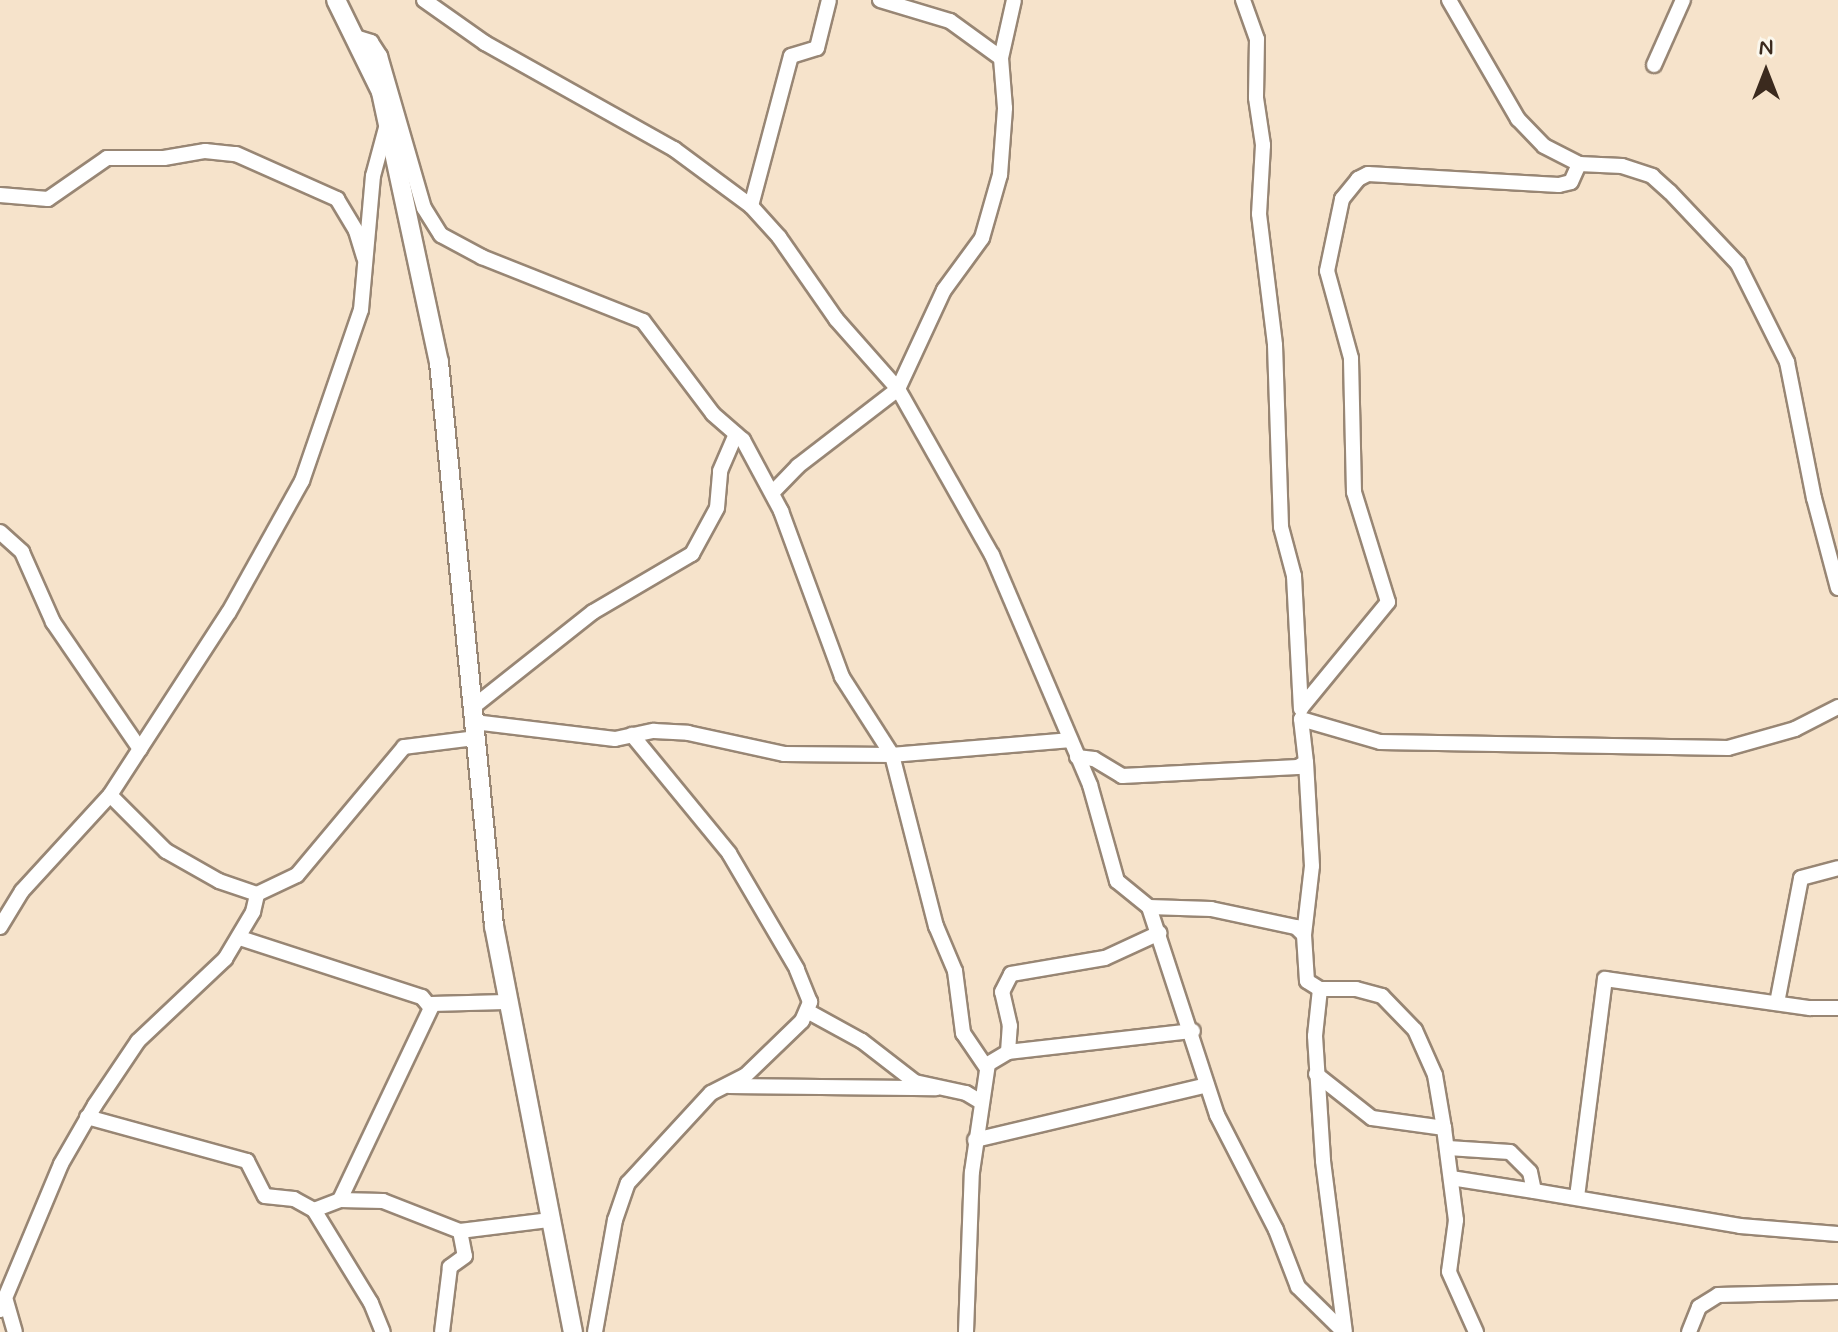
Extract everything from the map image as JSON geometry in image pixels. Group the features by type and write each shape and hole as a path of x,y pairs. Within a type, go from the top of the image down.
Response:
{"street":[{"path":"336,0 381,92 421,261 449,429 494,926 573,1332"},
{"path":"424,0 485,43 674,149 751,206 779,237 836,319 898,389 992,555 1077,757 1117,881 1149,907 1193,1031 1207,1085 1303,1298 1344,1332"},
{"path":"751,206 791,56 817,48 829,0"},
{"path":"880,0 950,21 1001,58"},
{"path":"773,492 798,466 898,389 939,299 982,238 993,208 1005,108 1001,58 1014,0"},
{"path":"1243,0 1257,39 1256,98 1263,145 1259,214 1275,345 1281,527 1294,576 1306,762 1312,866 1303,969 1307,981 1320,989 1369,991 1395,1007 1425,1049 1448,1148 1456,1238 1449,1272 1476,1332"},
{"path":"1449,0 1518,119 1544,146 1579,164 1633,168 1652,176 1738,264 1787,362 1814,498 1838,588"},
{"path":"1654,65 1683,0"},
{"path":"355,37 371,42 380,56 424,208 441,235 482,257 643,321 713,414 736,434 773,492 842,677 892,755 917,860 955,971 963,1033 986,1067 975,1140 966,1332"},
{"path":"0,927 22,891 110,795 237,599 302,481 361,310 368,273 373,176 387,124"},
{"path":"0,195 48,199 107,158 164,158 205,151 236,154 337,199 356,231 368,273"},
{"path":"1301,713 1388,602 1354,492 1351,358 1328,284 1342,199 1358,179 1368,174 1559,185 1571,182 1579,164"},
{"path":"15,1332 3,1306 42,1206 87,1117 138,1041 240,938 257,894 297,875 404,747 474,723 593,612 692,554 717,508 720,471 736,434"},
{"path":"0,532 22,552 53,622 140,749"},
{"path":"1301,713 1380,742 1540,741 1690,749 1748,744 1838,707"},
{"path":"474,723 575,736 632,735 654,731 717,736 784,754 892,755 1070,740"},
{"path":"632,735 729,853 797,969 809,1012 862,1041 915,1082 966,1093 981,1102"},
{"path":"1077,757 1130,777 1201,768 1287,769 1306,762"},
{"path":"110,795 166,851 219,881 257,894"},
{"path":"1777,1003 1801,878 1838,868"},
{"path":"1149,907 1285,921 1304,935"},
{"path":"1008,1052 1010,1026 1002,992 1011,974 1105,958 1159,933"},
{"path":"240,938 422,997 429,1004 431,1017 356,1157 340,1200"},
{"path":"1577,1197 1605,979 1777,1003 1838,1008"},
{"path":"1320,989 1316,1074 1344,1332"},
{"path":"429,1004 508,1002"},
{"path":"595,1332 615,1220 628,1183 721,1086 745,1076 809,1012"},
{"path":"986,1067 1008,1052 1193,1031"},
{"path":"1316,1074 1372,1118 1444,1128"},
{"path":"975,1140 1207,1085"},
{"path":"721,1086 936,1088"},
{"path":"87,1117 244,1159 265,1196 294,1199 314,1210 371,1303 383,1332"},
{"path":"1448,1148 1510,1152 1530,1172 1534,1191"},
{"path":"1451,1178 1740,1226 1838,1234"},
{"path":"314,1210 340,1200 383,1201 460,1231 550,1220"},
{"path":"442,1332 450,1267 465,1256 460,1231"},
{"path":"1689,1332 1699,1307 1718,1295 1838,1292"}]}
